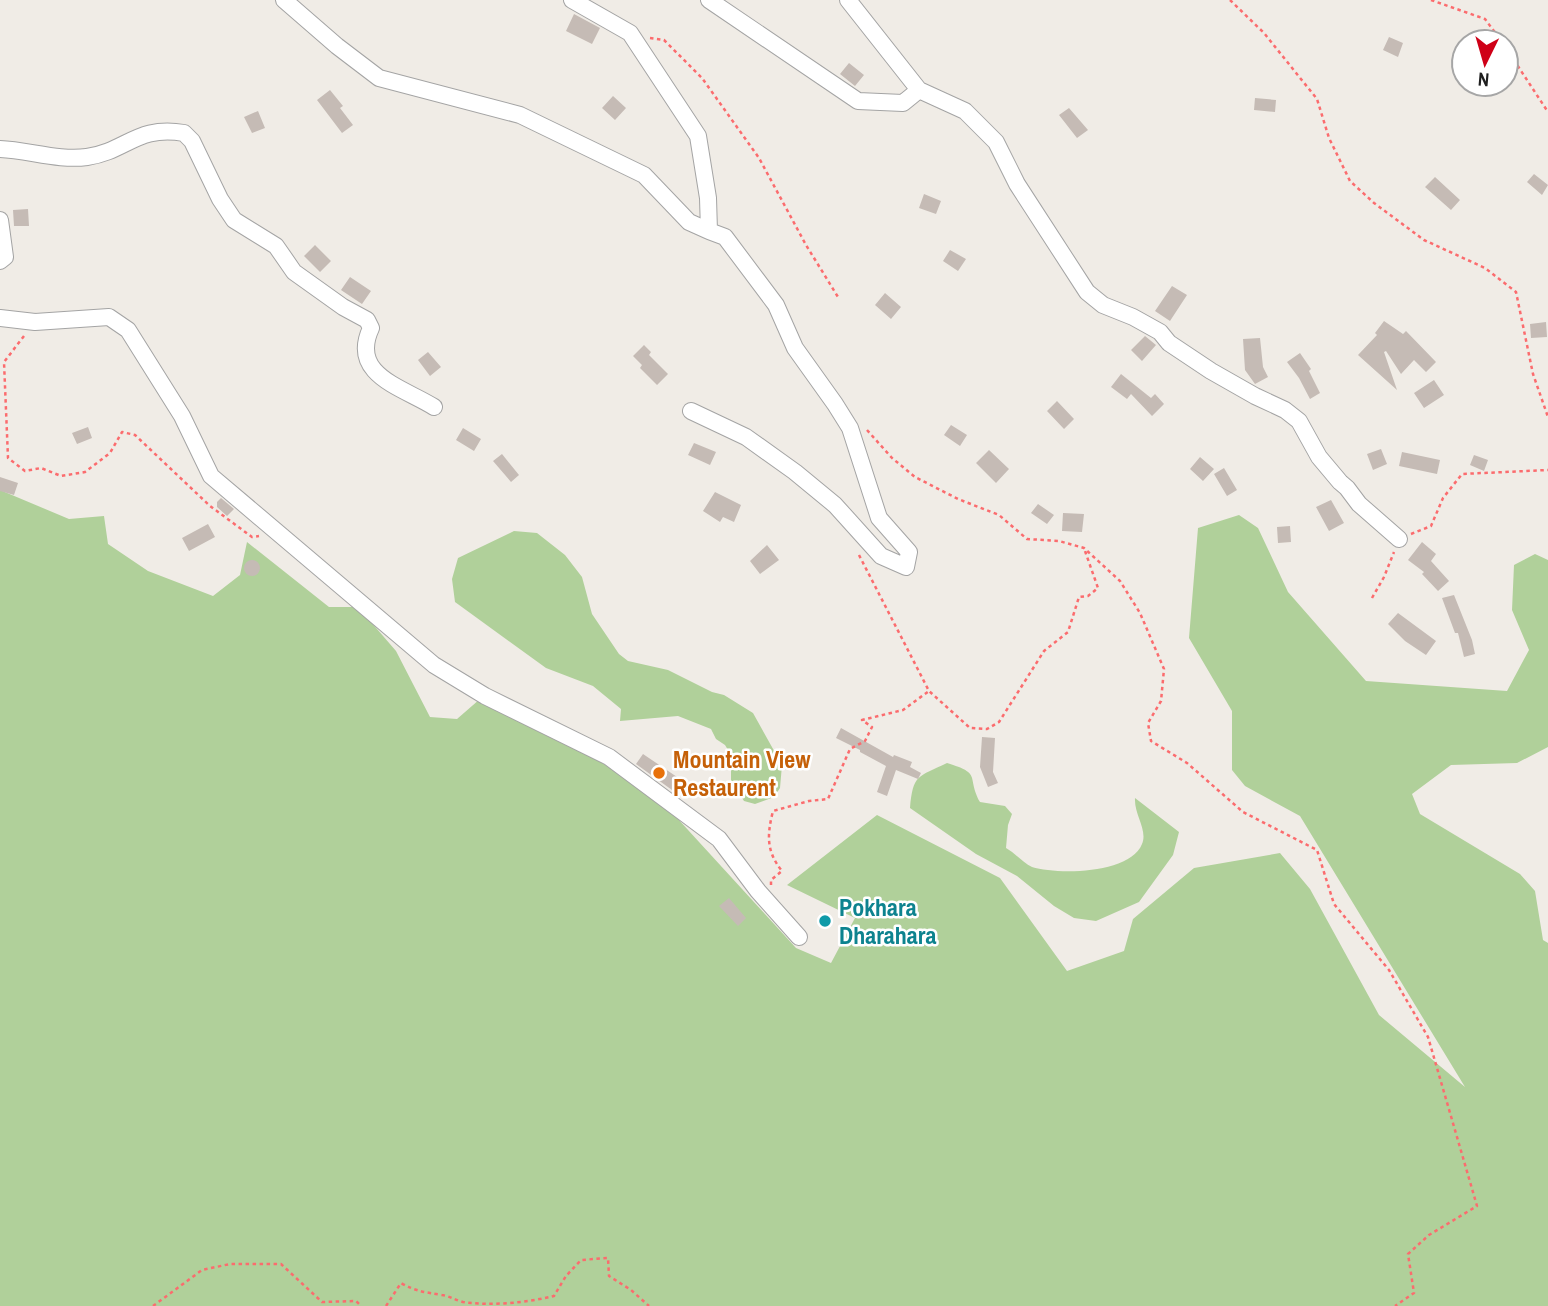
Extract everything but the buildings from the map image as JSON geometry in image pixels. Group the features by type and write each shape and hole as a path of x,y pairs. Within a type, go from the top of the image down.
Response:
{"street":[{"path":"285,0 337,46 379,78 520,115 644,174 689,222 725,236 776,305 795,348 850,428 879,518 909,552 906,567 881,556 835,505 795,472 746,437 691,411"},
{"path":"572,0 630,33 698,136 708,198 709,231"},
{"path":"709,0 858,101 903,103 919,90"},
{"path":"848,0 919,90 965,111 996,142 1017,184 1087,292 1103,306 1139,320 1160,332 1169,343 1205,367 1285,410 1298,421 1320,457 1359,504 1399,539"},
{"path":"0,149 84,157 108,152 135,137 159,130 184,133 192,141 220,199 234,220 276,246 294,272 343,307 367,320 371,328 364,347 372,370 387,382 434,407"},
{"path":"0,220 5,257 0,261"},
{"path":"0,318 35,322 109,317 128,330 182,416 211,476 434,665 485,696 609,757 719,839 799,937"}],"path":[{"path":"1230,0 1264,33 1317,99 1329,138 1350,181 1374,203 1424,240 1485,268 1516,292 1533,374 1548,417"},
{"path":"1431,0 1485,19 1492,28"},
{"path":"630,33 664,40 702,78 759,158 838,297"},
{"path":"1520,69 1548,112"},
{"path":"35,322 4,362 8,458 24,471 41,468 61,476 85,472 110,453 122,432 135,435 210,506 252,537 277,531"},
{"path":"865,428 892,458 915,477 958,499 999,515 1027,539 1059,541 1084,548 1120,581 1140,613 1164,669 1161,701 1147,723 1151,741 1186,763 1243,812 1317,850 1334,904 1389,970 1428,1037 1477,1206 1429,1236 1408,1254 1414,1293 1395,1306"},
{"path":"1373,598 1399,539 1431,526 1443,498 1462,474 1548,470"},
{"path":"858,553 929,691 970,728 986,729 999,722 1044,651 1068,632 1079,597 1088,596 1098,588 1084,548"},
{"path":"768,902 771,880 782,871 768,847 768,831 773,811 828,799 850,749 865,741 872,727 862,720 903,710 929,691"},
{"path":"386,1306 401,1283 418,1293 444,1295 463,1302 499,1305 532,1301 554,1296 580,1260 608,1258 609,1276 632,1290 649,1306"},
{"path":"153,1306 202,1270 230,1264 281,1264 322,1302 356,1301 362,1306"}],"green space":[{"path":"0,490 69,519 104,516 108,544 148,571 213,596 240,575 247,542 329,607 358,607 396,651 430,717 457,719 480,699 598,760 667,807 796,948 831,963 855,918 787,885 877,815 1000,878 1067,971 1124,951 1133,919 1194,868 1280,853 1310,889 1379,1015 1465,1087 1300,816 1245,786 1232,770 1232,711 1189,638 1198,528 1239,515 1258,528 1288,592 1366,681 1507,691 1529,650 1512,610 1514,565 1535,554 1548,560 1548,747 1517,763 1451,765 1412,794 1420,814 1520,874 1535,891 1543,940 1548,943 1548,1306 0,1306"},
{"path":"514,531 537,533 565,555 582,577 592,614 619,654 628,661 668,670 712,692 724,695 753,713 782,765 780,788 774,797 755,804 744,801 731,781 731,755 725,745 716,739 711,729 678,716 620,721 621,709 593,686 546,668 455,602 452,579 458,558"},
{"path":"947,763 970,773 980,802 1005,806 1012,814 1006,848 1032,867 1058,871 1092,870 1109,867 1135,854 1143,839 1135,798 1179,832 1173,855 1139,902 1096,921 1074,918 1054,906 1017,876 976,854 910,808 913,789 919,778"}],"place":[{"name":"Mountain View Restaurent","path":"659,773"},
{"name":"Pokhara Dharahara","path":"825,921"}]}
